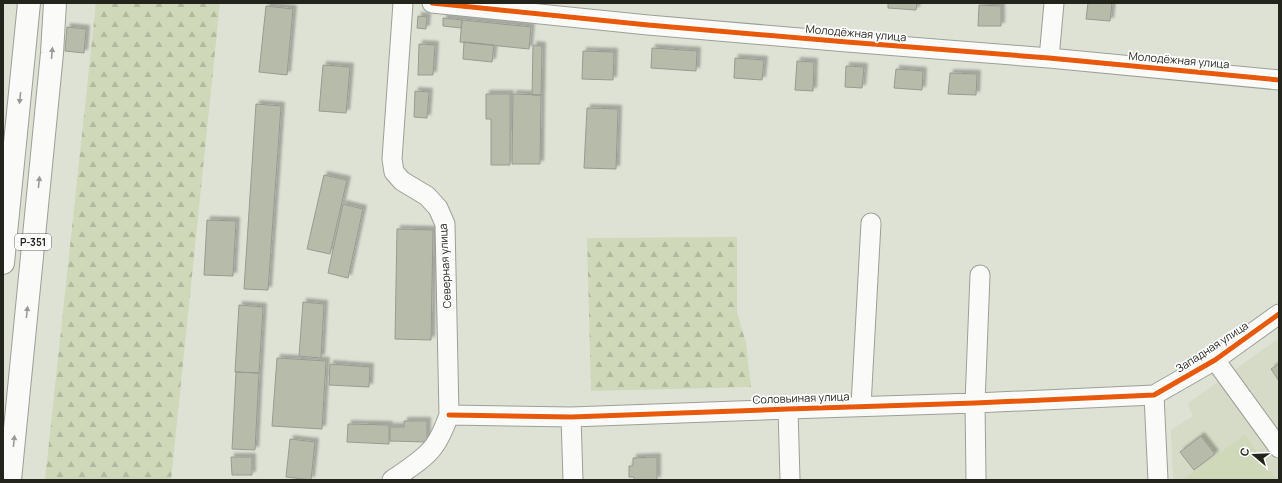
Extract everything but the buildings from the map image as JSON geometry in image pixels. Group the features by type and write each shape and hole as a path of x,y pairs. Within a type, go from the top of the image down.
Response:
{"highway":[{"name":"Р-351","path":"3,263 29,3"},
{"name":"Р-351","path":"10,480 52,53 55,3"}],"street":[{"name":"Северная улица","path":"392,480 421,459 433,448 443,432 449,415 445,224 438,208 427,196 402,181 394,172 392,158 403,3"},
{"name":"Молодёжная улица","path":"432,3 648,25 1277,76"},
{"path":"1049,58 1054,3"},
{"path":"861,406 871,223"},
{"path":"976,480 975,403 980,275"},
{"name":"Западная улица","path":"1154,395 1215,360 1279,314"},
{"path":"1215,360 1279,448"},
{"name":"Соловьиная улица","path":"449,415 571,417 788,408 975,403 1154,395"},
{"path":"1154,395 1158,480"},
{"path":"788,408 790,480"},
{"path":"571,417 573,480"}],"shaded area":[{"path":"1279,338 1279,480 1173,480 1171,430 1193,416 1187,404"}],"green space":[{"path":"96,3 220,3 171,480 45,480"},
{"path":"737,237 737,312 746,343 751,387 591,391 587,238"},
{"path":"1245,435 1277,480 1182,480"}],"cycle path":[{"path":"432,3 648,25 1049,58 1279,80"},
{"path":"449,415 571,417 975,403 1154,395 1215,360 1279,314"}]}
